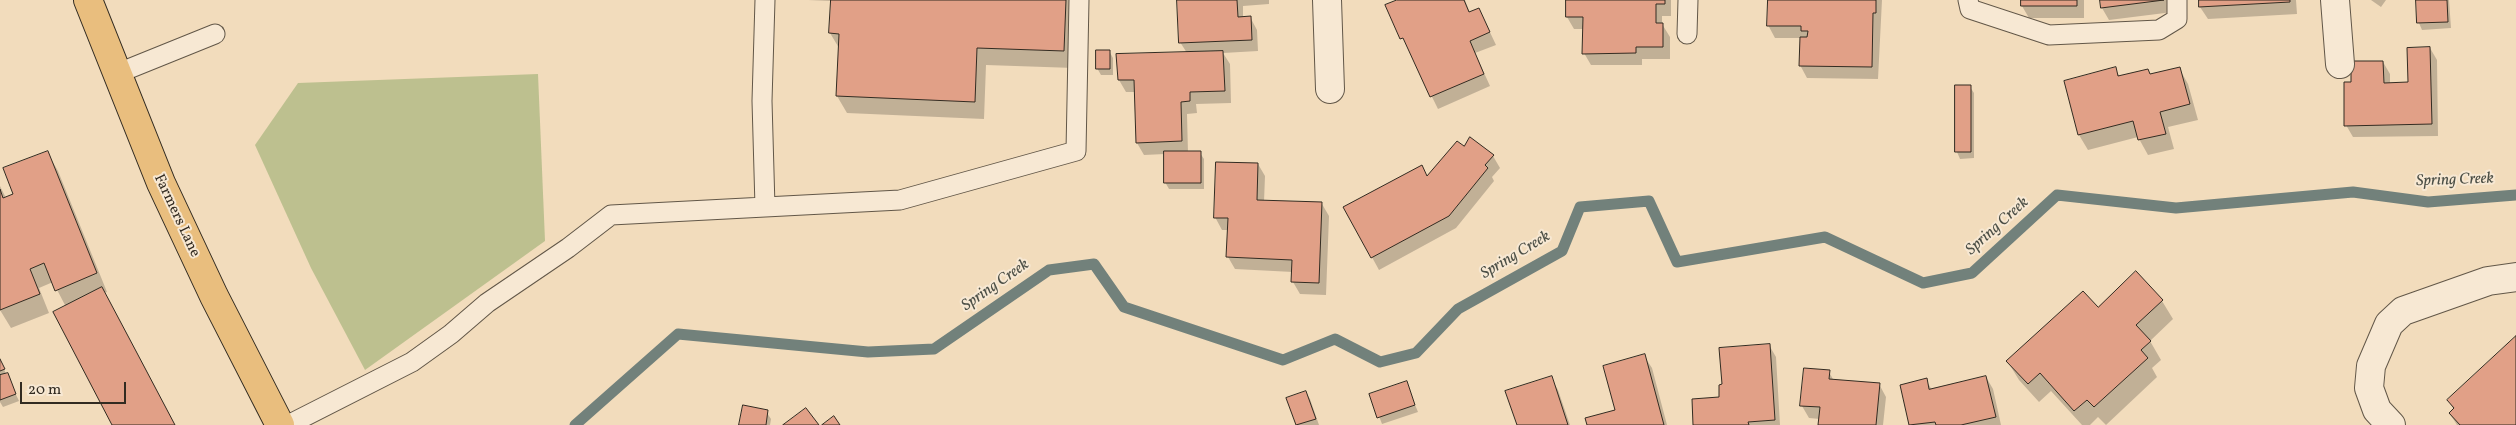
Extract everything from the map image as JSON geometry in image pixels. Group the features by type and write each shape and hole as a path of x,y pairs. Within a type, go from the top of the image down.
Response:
{"main road":[{"name":"Farmers Lane","path":"88,0 160,183 214,296 280,425"}],"street":[{"path":"1327,0 1330,88"},
{"path":"2335,0 2340,64"},
{"path":"2391,425 2377,410 2370,388 2371,366 2389,324 2403,311 2488,281 2516,277"}],"lane":[{"path":"765,0 762,101 765,207"},
{"path":"288,425 412,362 487,303 568,248 611,215 900,200 1076,151 1078,0"},
{"path":"1687,34 1688,0"},
{"path":"1968,0 1970,9 2050,36 2159,30 2177,18 2177,0"},
{"path":"116,74 215,34"}],"green space":[{"path":"538,74 545,241 365,370 311,268 255,145 298,83"}],"building":[{"path":"831,0 1066,0 1064,51 977,48 975,102 836,96 839,34 829,33"},
{"path":"1177,0 1237,0 1238,17 1251,16 1252,40 1179,43"},
{"path":"1397,0 1464,0 1469,12 1479,8 1490,32 1470,41 1484,74 1430,97 1403,38 1400,39 1385,5"},
{"path":"1566,0 1665,0 1665,4 1656,4 1656,23 1663,23 1663,47 1636,47 1636,53 1582,54 1583,17 1566,17"},
{"path":"1768,0 1876,0 1876,13 1873,13 1872,67 1799,66 1800,37 1807,37 1808,31 1801,31 1801,26 1767,26"},
{"path":"2021,0 2077,0 2077,6 2021,6"},
{"path":"2100,0 2164,0 2101,8"},
{"path":"2199,0 2290,0 2290,2 2199,7"},
{"path":"2416,0 2447,0 2448,22 2417,23"},
{"path":"2430,47 2432,124 2344,126 2344,82 2351,82 2351,61 2383,61 2384,83 2408,82 2407,48"},
{"path":"1096,50 1110,50 1110,69 1096,69"},
{"path":"1223,51 1225,91 1190,92 1190,101 1181,102 1182,141 1136,143 1134,80 1118,80 1116,54"},
{"path":"2116,67 2118,76 2148,69 2150,74 2180,67 2190,104 2160,112 2166,134 2138,140 2133,121 2078,135 2064,81"},
{"path":"1955,85 1971,85 1971,152 1955,152"},
{"path":"1470,137 1494,155 1485,165 1488,168 1449,216 1371,258 1343,207 1422,165 1427,176 1457,141 1464,146"},
{"path":"48,151 97,273 55,291 44,263 30,269 40,294 0,310 0,189 3,198 13,194 3,168"},
{"path":"1164,151 1201,151 1201,183 1164,183"},
{"path":"1216,162 1258,163 1257,200 1322,202 1319,283 1291,282 1292,260 1226,257 1228,218 1214,218"},
{"path":"2136,271 2163,300 2136,325 2151,341 2141,350 2148,358 2094,407 2087,400 2074,411 2040,373 2028,384 2006,361 2083,291 2098,307"},
{"path":"102,287 175,425 112,425 53,312"},
{"path":"2516,336 2516,425 2460,425 2449,413 2454,408 2447,400"},
{"path":"1770,344 1775,420 1748,422 1749,425 1693,425 1692,399 1719,397 1719,385 1722,384 1719,348"},
{"path":"1645,354 1664,425 1587,425 1585,418 1615,410 1603,366"},
{"path":"0,359 5,369 0,371"},
{"path":"1804,368 1830,370 1829,379 1880,383 1876,425 1818,425 1820,407 1800,406"},
{"path":"8,373 16,394 0,400 0,375"},
{"path":"1552,376 1568,425 1517,425 1505,391"},
{"path":"1986,376 1996,417 1961,425 1936,425 1935,422 1909,425 1900,385 1927,378 1929,389"},
{"path":"1407,381 1415,405 1377,418 1369,394"},
{"path":"1306,391 1316,419 1296,425 1286,398"},
{"path":"743,405 768,410 766,425 739,425"},
{"path":"806,408 819,425 783,425"},
{"path":"834,416 840,425 822,425"}],"waterway":[{"name":"Spring Creek","path":"575,425 678,334 868,352 934,349 1049,270 1094,264 1124,307 1283,360 1335,339 1380,362 1416,353 1458,309 1562,251 1580,207 1649,201 1677,262 1825,237 1923,283 1972,273 2057,195 2176,208 2353,192 2428,202 2516,195"}]}
